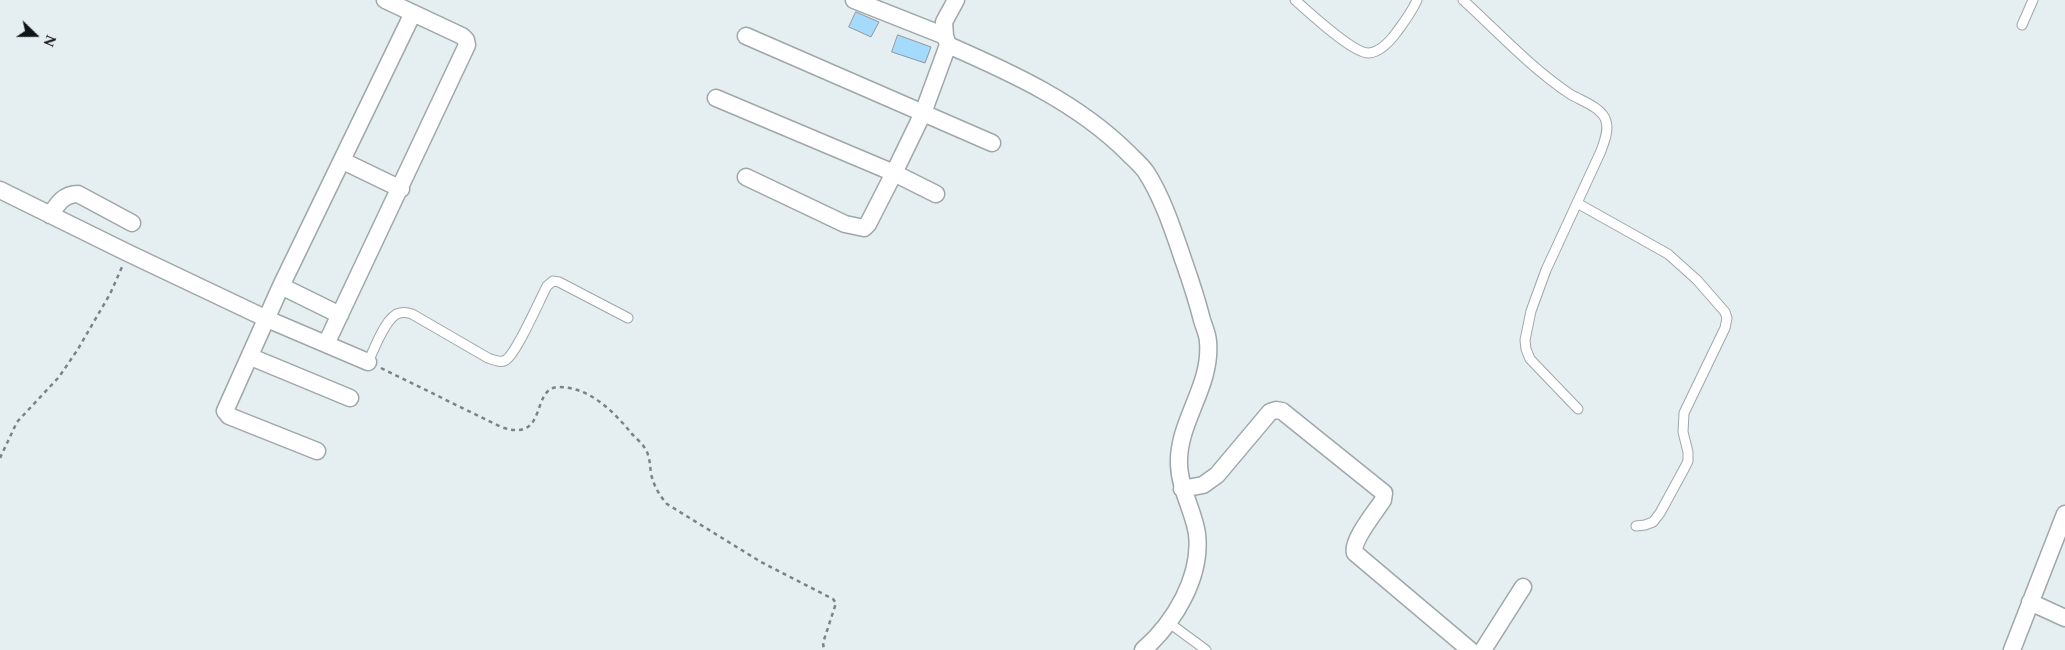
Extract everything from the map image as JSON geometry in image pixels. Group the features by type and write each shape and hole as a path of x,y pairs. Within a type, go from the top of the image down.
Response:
{"street":[{"path":"326,344 467,45 462,36 385,0"},
{"path":"854,0 946,41 1039,87 1113,138 1146,172 1168,217 1195,293 1208,341 1207,372 1182,436 1178,464 1182,489 1197,534 1196,556 1191,579 1182,601 1168,622 1154,640 1143,650"},
{"path":"746,177 845,224 864,228 868,224 923,113 946,41 944,22 956,0"},
{"path":"317,451 226,414 225,411 281,286 413,13"},
{"path":"746,36 992,142"},
{"path":"716,98 894,173 936,194"},
{"path":"343,161 400,189"},
{"path":"0,190 267,319 368,362"},
{"path":"50,215 56,205 69,194 78,194 132,223"},
{"path":"281,286 340,315"},
{"path":"250,356 350,398"},
{"path":"1182,489 1203,485 1217,475 1270,412 1282,411 1384,494 1383,500 1357,541 1354,550 1355,554 1470,650"},
{"path":"2012,650 2030,602 2060,542 2065,514"},
{"path":"1483,650 1523,587"},
{"path":"2030,602 2065,618"}],"lane":[{"path":"1294,0 1349,45 1368,53 1378,50 1392,39 1410,14 1417,0"},
{"path":"1463,0 1552,81 1602,114 1606,121 1607,133 1604,142 1546,270 1531,312 1525,340 1530,359 1578,409"},
{"path":"2022,25 2033,0"},
{"path":"1577,203 1668,254 1697,280 1725,312 1727,318 1725,328 1684,414 1683,432 1688,452 1688,461 1660,513 1653,522 1636,526"},
{"path":"368,362 387,323 394,315 400,313 412,314 488,358 500,362 507,360 517,345 547,286 553,282 559,282 628,318"},
{"path":"1168,622 1206,650"}],"path":[{"path":"0,458 17,422 59,377 78,349 110,294 128,253"},
{"path":"368,362 512,431 528,428 534,422 543,398 550,389 559,387 589,394 615,414 646,450 654,485 667,504 761,562 833,599 836,603 825,634 824,650"}],"building":[{"path":"856,12 879,22 871,37 849,27"},
{"path":"898,35 931,47 925,63 892,52"}]}
